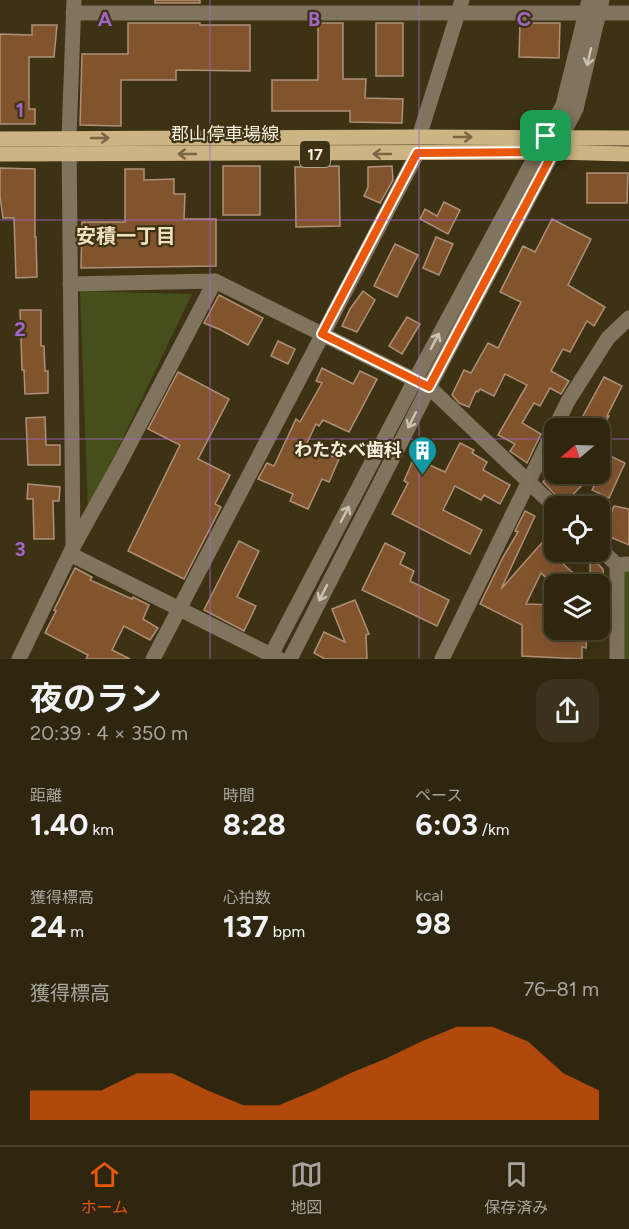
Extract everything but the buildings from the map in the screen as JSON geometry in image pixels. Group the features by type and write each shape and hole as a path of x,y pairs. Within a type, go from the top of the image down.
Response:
{"main road":[{"name":"郡山停車場線","path":"0,154 69,146 419,137 629,138"},
{"name":"郡山停車場線","path":"0,140 69,146 417,153 629,154"}],"street":[{"path":"419,137 460,6"},
{"path":"71,550 69,146 73,7 594,7 629,13"},
{"path":"290,659 422,383 537,152 563,105 594,7"},
{"path":"71,550 179,610 273,658 422,383 555,152 576,109 594,7"},
{"path":"153,659 417,153"},
{"path":"70,284 215,281 422,383 544,497"},
{"path":"19,659 71,550 215,281"},
{"path":"442,659 568,400 608,338 629,318"},
{"path":"610,556 623,565 617,659"}],"green space":[{"path":"80,291 192,294 88,511"},
{"path":"624,569 629,569 629,659 623,659"}],"place":[{"name":"わたなべ歯科","path":"423,476"}],"district":[{"name":"安積一丁目","path":"126,236"}],"route":[{"path":"546,136 562,136 429,387 322,334 417,153 537,152 546,136"}]}
